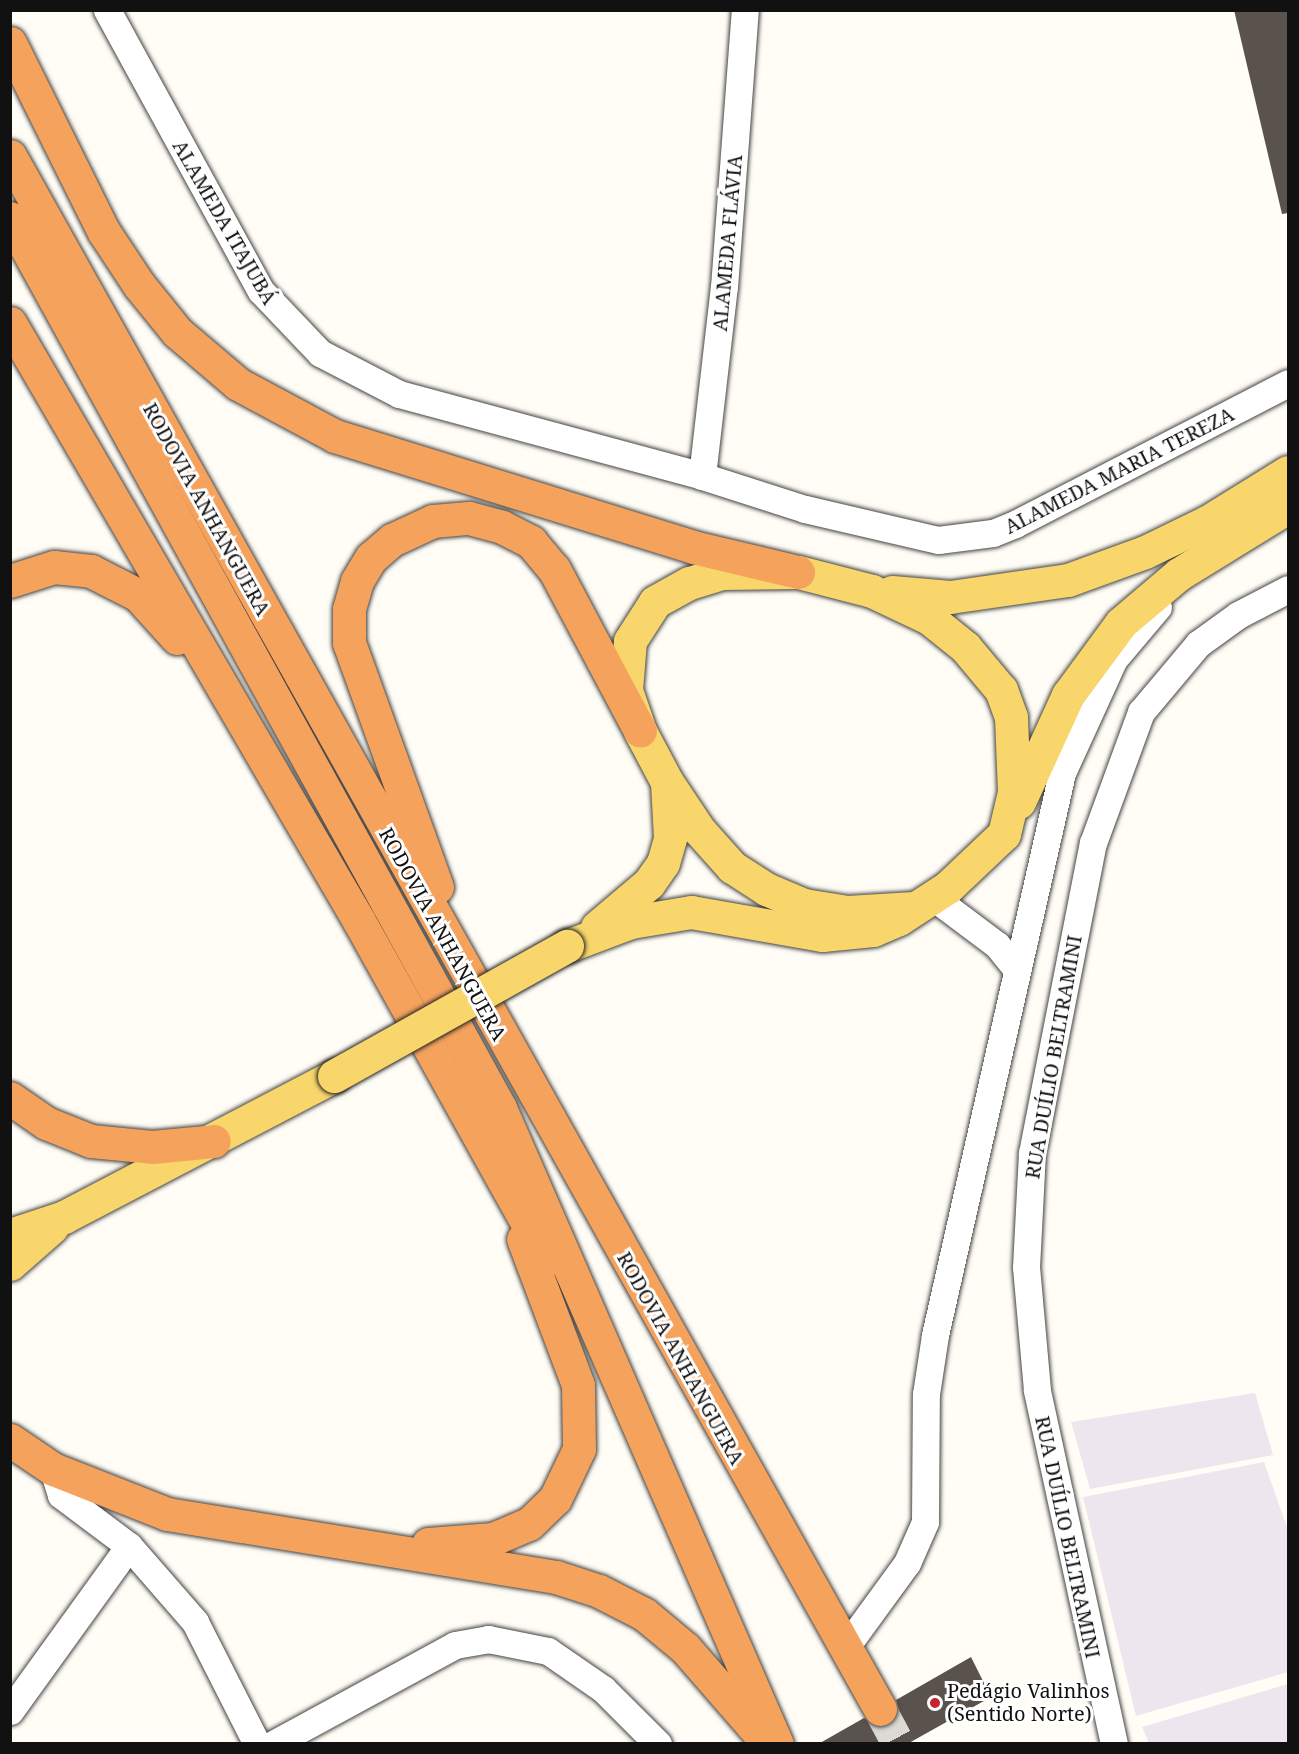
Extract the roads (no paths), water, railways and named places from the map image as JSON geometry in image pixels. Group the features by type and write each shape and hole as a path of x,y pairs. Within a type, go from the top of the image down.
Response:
{"highway":[{"path":"10,43 104,232 139,285 177,332 238,384 335,436 693,547 798,572"},
{"name":"RODOVIA ANHANGUERA","path":"10,156 500,1037 880,1709"},
{"name":"RODOVIA ANHANGUERA","path":"10,218 477,1062 625,1389 777,1743"},
{"path":"10,323 359,921 482,1144 625,1389"},
{"path":"500,1037 428,865 354,665 347,621 357,581 382,548 422,524 469,518 512,531 531,542 554,569 640,731"},
{"path":"10,581 38,570 70,567 123,585 151,607 239,718"},
{"path":"10,1098 46,1124 91,1141 152,1147 214,1141"},
{"path":"320,1539 456,1544 494,1539 530,1524 546,1510 572,1468 582,1429 578,1385 482,1144"},
{"path":"12,1440 53,1469 167,1514 556,1578 599,1591 644,1614 686,1647 768,1743"}],"main road":[{"path":"924,902 847,912 804,905 766,889 732,867 699,830 667,782 640,731 626,690 625,666 630,641 655,602 689,583 722,573 798,572 872,591 950,597 1068,580 1197,528 1288,472"},
{"path":"578,940 653,916 691,912 842,935 873,930 924,902 960,878 1005,834 1068,694 1121,623 1179,574 1288,507"},
{"path":"872,591 929,618 965,647 1001,690 1011,717 1015,748 1014,792 1005,834"},
{"path":"10,1235 64,1217 214,1141 578,940 649,883 663,862 670,838 667,782"},
{"path":"10,1264 64,1217"}],"street":[{"name":"ALAMEDA ITAJUBÁ","path":"107,10 261,291 320,354 399,394 702,476"},
{"name":"ALAMEDA FLÁVIA","path":"702,476 724,287 745,10"},
{"name":"ALAMEDA MARIA TEREZA","path":"702,476 805,509 938,540 967,539 993,533 1088,489 1288,383"},
{"path":"845,1648 907,1563 925,1522 926,1394 935,1335 1062,773 1076,733 1114,659 1166,599 1179,574"},
{"name":"RUA DUÍLIO BELTRAMINI","path":"1114,1743 1037,1390 1026,1267 1032,1154 1092,843 1141,712 1198,644 1238,615 1288,589"},
{"path":"924,902 997,945 1017,970"},
{"path":"53,1469 61,1495 129,1546 195,1622 257,1743"},
{"path":"10,1711 129,1546"},
{"path":"273,1743 455,1645 488,1640 549,1651 603,1689 658,1743"}],"tunnel":[{"path":"880,1709 899,1744"}],"place":[{"name":"Pedágio Valinhos (Sentido Norte)","path":"935,1703"}]}
